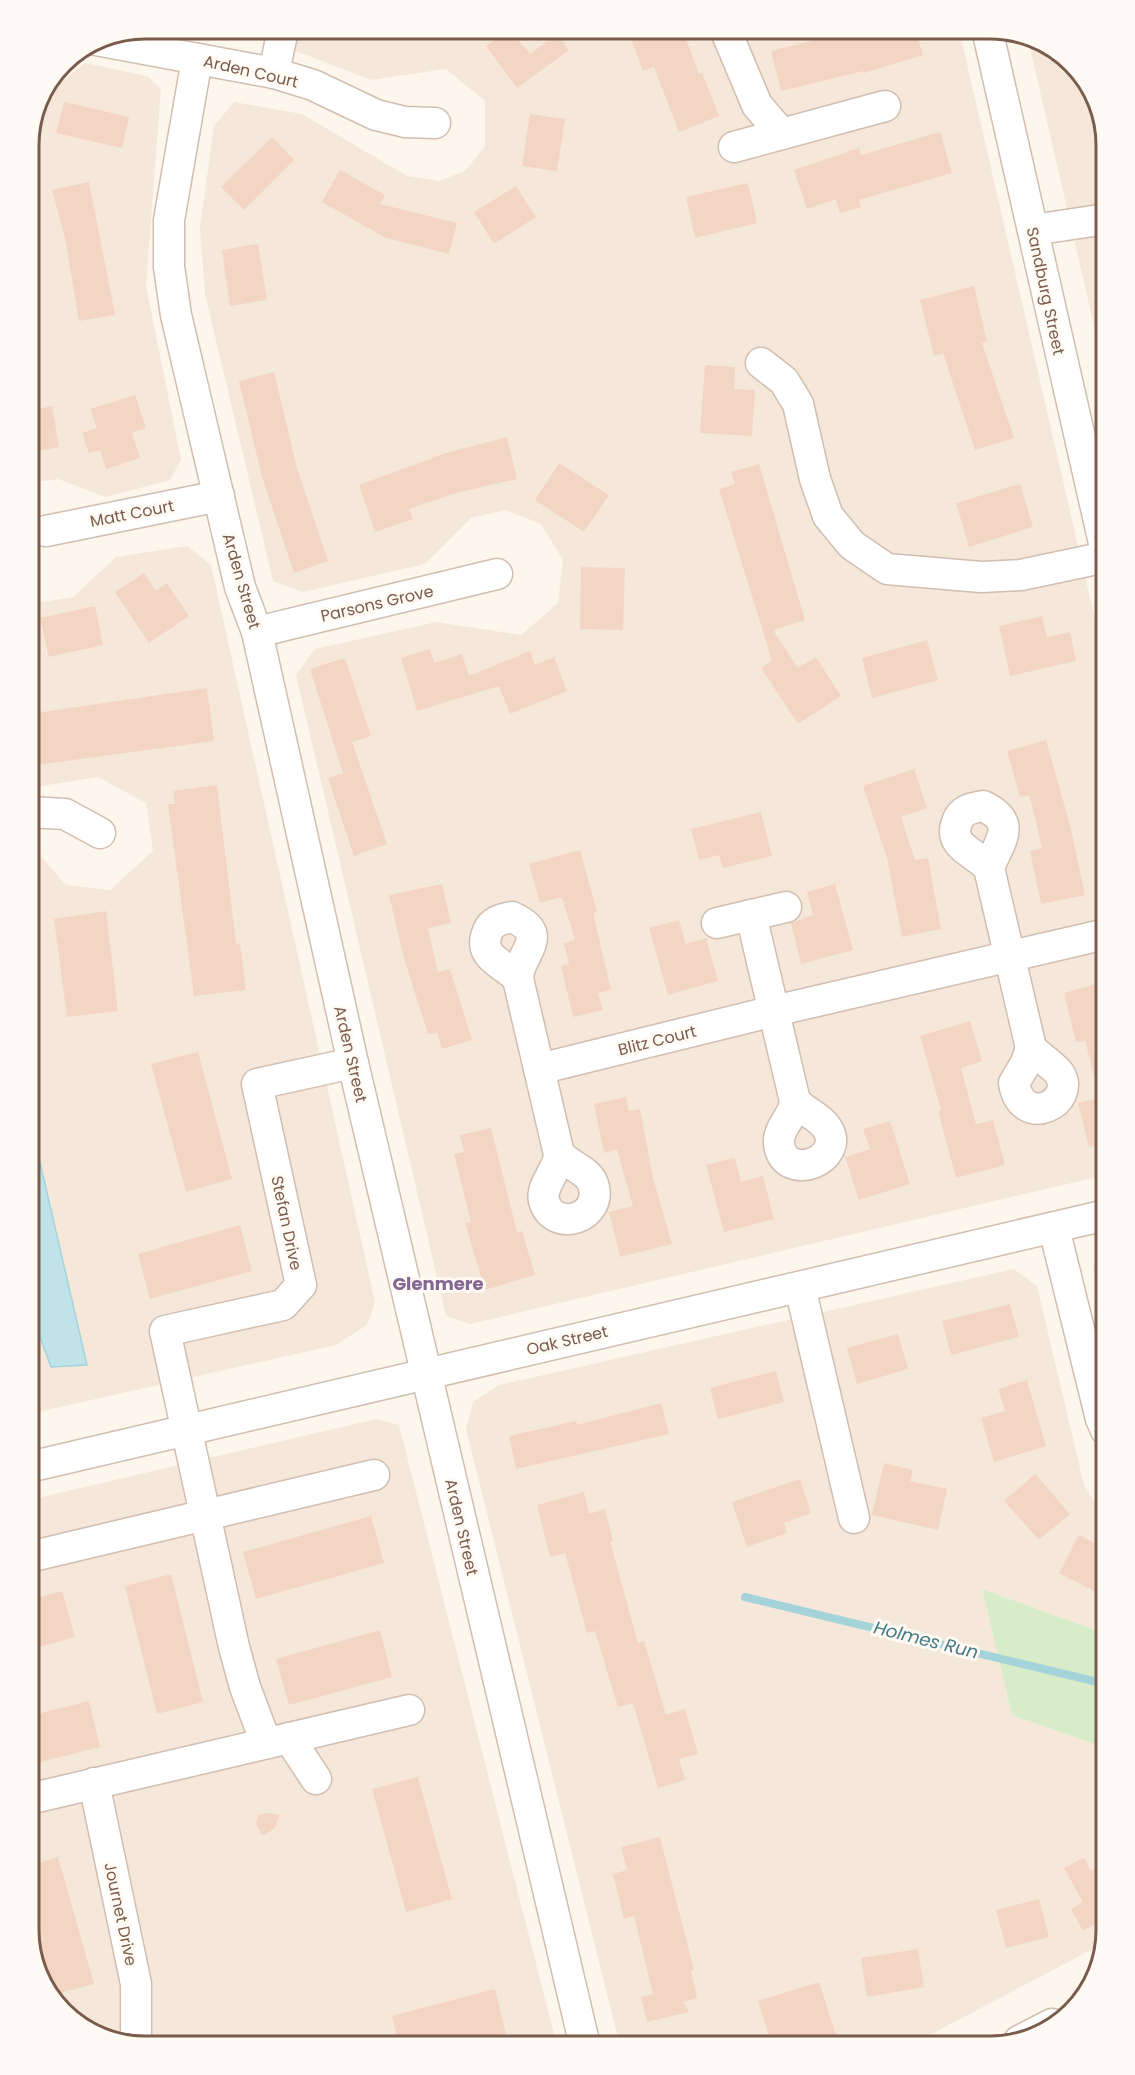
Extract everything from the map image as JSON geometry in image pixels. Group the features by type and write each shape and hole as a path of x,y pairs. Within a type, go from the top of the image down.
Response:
{"street":[{"path":"274,73 281,39"},
{"path":"729,39 757,105 781,133"},
{"name":"Sandburg Street","path":"989,39 1096,504"},
{"name":"Arden Court","path":"115,44 274,73 313,85 375,115 405,122 435,123"},
{"name":"Arden Street","path":"197,59 169,220 169,267 176,315 240,587 257,632 353,1063 583,2036"},
{"path":"734,147 885,106"},
{"path":"1033,231 1096,221"},
{"path":"761,363 784,381 798,404 815,479 828,516 852,544 888,569 991,576 1021,575 1096,559"},
{"name":"Matt Court","path":"46,531 219,496"},
{"name":"Parsons Grove","path":"257,632 497,574"},
{"path":"39,813 64,814 100,833"},
{"path":"989,868 1030,1048"},
{"path":"717,923 786,907"},
{"path":"751,915 795,1101"},
{"name":"Blitz Court","path":"539,1069 774,1011 1096,936"},
{"path":"518,979 560,1154"},
{"name":"Stefan Drive","path":"186,1429 165,1331 283,1305 301,1285 257,1084 353,1063"},
{"name":"Oak Street","path":"39,1464 1096,1218"},
{"path":"1054,1228 1096,1399"},
{"path":"800,1287 854,1518"},
{"path":"186,1429 244,1687 278,1741 316,1779"},
{"path":"39,1554 374,1475"},
{"path":"39,1796 409,1710"},
{"name":"Journet Drive","path":"94,1784 136,1984 136,2036"}],"shaded area":[{"path":"261,39 961,39 1096,624 1096,1177 470,1324 446,1316 296,675 315,649 436,622 521,635 558,603 563,560 541,524 506,510 471,518 425,564 303,592 273,581 205,294 200,227 214,126 234,102 302,114 407,176 440,181 466,170 485,146 485,101 446,69 371,80"},
{"path":"1030,47 1055,61 1074,80 1088,104 1094,124 1096,145 1096,335"},
{"path":"85,63 147,76 161,89 146,286 181,460 170,480 106,497 58,479 39,482 39,138 47,104 58,85"},
{"path":"187,546 211,565 375,1302 367,1325 336,1345 39,1412 39,854 66,885 110,890 153,851 146,803 98,777 39,786 39,600 43,602 73,597 116,557"},
{"path":"1096,1264 1096,1282 1093,1268"},
{"path":"1014,1269 1037,1286 1084,1485 1096,1505 1096,1630 982,1589 1012,1715 1096,1744 1094,1948 928,2036 618,2036 466,1429 473,1402 499,1385"},
{"path":"376,1419 399,1425 554,2036 138,2036 98,2025 75,2010 65,2000 47,1971 39,1937 39,1498"}],"green space":[{"path":"982,1589 1096,1630 1096,1744 1012,1715"}],"water":[{"path":"39,1158 87,1365 51,1367 39,1334"}],"building":[{"path":"495,39 517,39 530,54 550,39 561,39 569,50 517,88 486,46"},
{"path":"631,39 686,39 719,116 679,132 654,67 643,71"},
{"path":"818,39 831,39 831,41 837,39 918,39 923,55 864,73 863,71 781,91 771,51"},
{"path":"64,102 129,117 122,148 56,133"},
{"path":"530,114 565,119 557,171 522,166"},
{"path":"940,132 952,173 859,200 861,207 840,213 836,199 807,209 794,170 859,148 861,155"},
{"path":"272,137 294,160 244,210 221,187"},
{"path":"340,170 385,195 380,204 457,223 449,254 386,238 322,202"},
{"path":"89,182 115,315 79,321 65,238 52,190"},
{"path":"748,183 757,223 695,238 686,197"},
{"path":"516,186 536,217 494,244 474,212"},
{"path":"258,244 267,300 230,306 222,250"},
{"path":"974,286 987,342 982,343 1014,438 975,450 943,353 934,356 920,300"},
{"path":"705,365 735,367 734,389 755,390 752,436 700,433"},
{"path":"274,372 297,468 328,561 294,573 262,477 239,381"},
{"path":"135,395 146,428 132,433 140,458 106,469 100,450 89,453 82,433 97,428 90,409"},
{"path":"52,406 59,447 39,451 39,409"},
{"path":"507,437 517,479 456,493 409,509 413,519 375,532 359,485 446,453"},
{"path":"559,463 609,495 584,532 535,500"},
{"path":"759,464 805,620 773,630 798,668 816,657 841,696 798,724 761,668 772,661 719,489 735,484 731,472"},
{"path":"1020,484 1033,527 969,547 956,503"},
{"path":"581,567 625,568 623,630 580,629"},
{"path":"144,573 156,591 167,583 189,616 149,643 115,592"},
{"path":"95,606 103,645 49,657 40,618"},
{"path":"1042,616 1047,637 1070,632 1076,661 1010,676 999,626"},
{"path":"927,640 938,680 872,698 862,658"},
{"path":"430,649 434,663 462,654 469,676 530,651 535,665 554,657 567,691 510,714 499,686 417,711 401,658"},
{"path":"345,658 371,736 352,742 387,844 354,856 328,778 343,773 310,669"},
{"path":"207,688 214,741 39,765 39,713"},
{"path":"1046,740 1070,825 1085,895 1041,904 1030,851 1042,848 1029,795 1020,797 1007,751"},
{"path":"914,769 927,808 901,817 915,860 928,858 941,929 902,937 887,858 863,786"},
{"path":"217,785 236,944 240,943 246,990 194,996 168,804 175,804 173,791"},
{"path":"761,812 772,856 723,868 719,855 699,860 691,829"},
{"path":"580,850 597,912 593,913 611,990 598,993 603,1010 573,1017 561,966 569,964 564,943 575,940 562,897 540,903 529,864"},
{"path":"442,884 451,923 428,928 438,972 450,969 472,1040 442,1049 437,1032 428,1034 403,955 389,895"},
{"path":"835,884 853,950 801,964 791,923 813,915 807,892"},
{"path":"106,911 118,1011 67,1017 54,919"},
{"path":"679,920 686,944 706,938 718,981 668,995 649,928"},
{"path":"1096,984 1096,1083 1085,1040 1076,1042 1064,993"},
{"path":"970,1021 982,1061 961,1068 976,1124 993,1120 1005,1165 956,1178 938,1111 941,1110 920,1036"},
{"path":"198,1052 232,1179 186,1192 151,1064"},
{"path":"626,1097 629,1111 640,1109 653,1178 672,1244 620,1257 609,1212 633,1206 617,1150 604,1153 594,1104"},
{"path":"1096,1098 1096,1145 1089,1147 1078,1103"},
{"path":"890,1121 910,1184 859,1200 845,1157 870,1149 863,1129"},
{"path":"491,1128 517,1232 522,1231 535,1275 485,1290 465,1223 471,1222 454,1154 464,1152 460,1135"},
{"path":"735,1158 741,1182 763,1176 774,1219 724,1232 706,1165"},
{"path":"240,1225 252,1271 150,1299 138,1254"},
{"path":"1010,1304 1019,1337 951,1355 942,1321"},
{"path":"898,1334 908,1369 857,1384 847,1348"},
{"path":"776,1371 784,1402 718,1419 710,1388"},
{"path":"1027,1380 1046,1446 994,1462 981,1418 1005,1411 998,1389"},
{"path":"661,1403 669,1434 516,1469 509,1436 576,1421 577,1425"},
{"path":"884,1463 913,1470 910,1481 947,1489 938,1530 872,1515"},
{"path":"1035,1474 1070,1514 1039,1540 1004,1501"},
{"path":"800,1479 811,1513 784,1523 787,1533 747,1547 732,1502"},
{"path":"584,1492 589,1514 605,1509 613,1541 610,1541 638,1643 644,1641 666,1715 685,1709 698,1754 679,1759 685,1780 658,1788 633,1703 618,1707 595,1631 587,1633 565,1553 550,1557 537,1505"},
{"path":"371,1516 384,1563 256,1599 243,1552"},
{"path":"1079,1535 1096,1544 1096,1592 1059,1573"},
{"path":"171,1574 203,1702 157,1714 125,1586"},
{"path":"62,1591 75,1637 39,1647 39,1597"},
{"path":"380,1630 392,1677 289,1705 276,1659"},
{"path":"89,1701 100,1747 39,1762 39,1714"},
{"path":"418,1777 452,1899 406,1912 372,1789"},
{"path":"265,1813 280,1815 274,1829 262,1836 256,1824 258,1816"},
{"path":"660,1837 694,1970 691,1971 697,1998 683,2002 689,2012 647,2022 641,1997 653,1994 634,1916 624,1919 613,1874 627,1870 621,1847"},
{"path":"58,1857 94,1984 60,1993 47,1971 39,1937 39,1863"},
{"path":"1084,1858 1091,1871 1096,1868 1096,1924 1083,1931 1071,1909 1083,1902 1064,1868"},
{"path":"1039,1899 1049,1937 1006,1948 996,1910"},
{"path":"918,1949 924,1987 867,1997 861,1958"},
{"path":"819,1982 836,2035 769,2036 758,2001"},
{"path":"495,1989 506,2034 498,2036 397,2036 392,2016"}],"waterway":[{"name":"Holmes Run","path":"745,1597 1096,1682"}],"district":[{"name":"Glenmere","path":"438,1284"}]}
